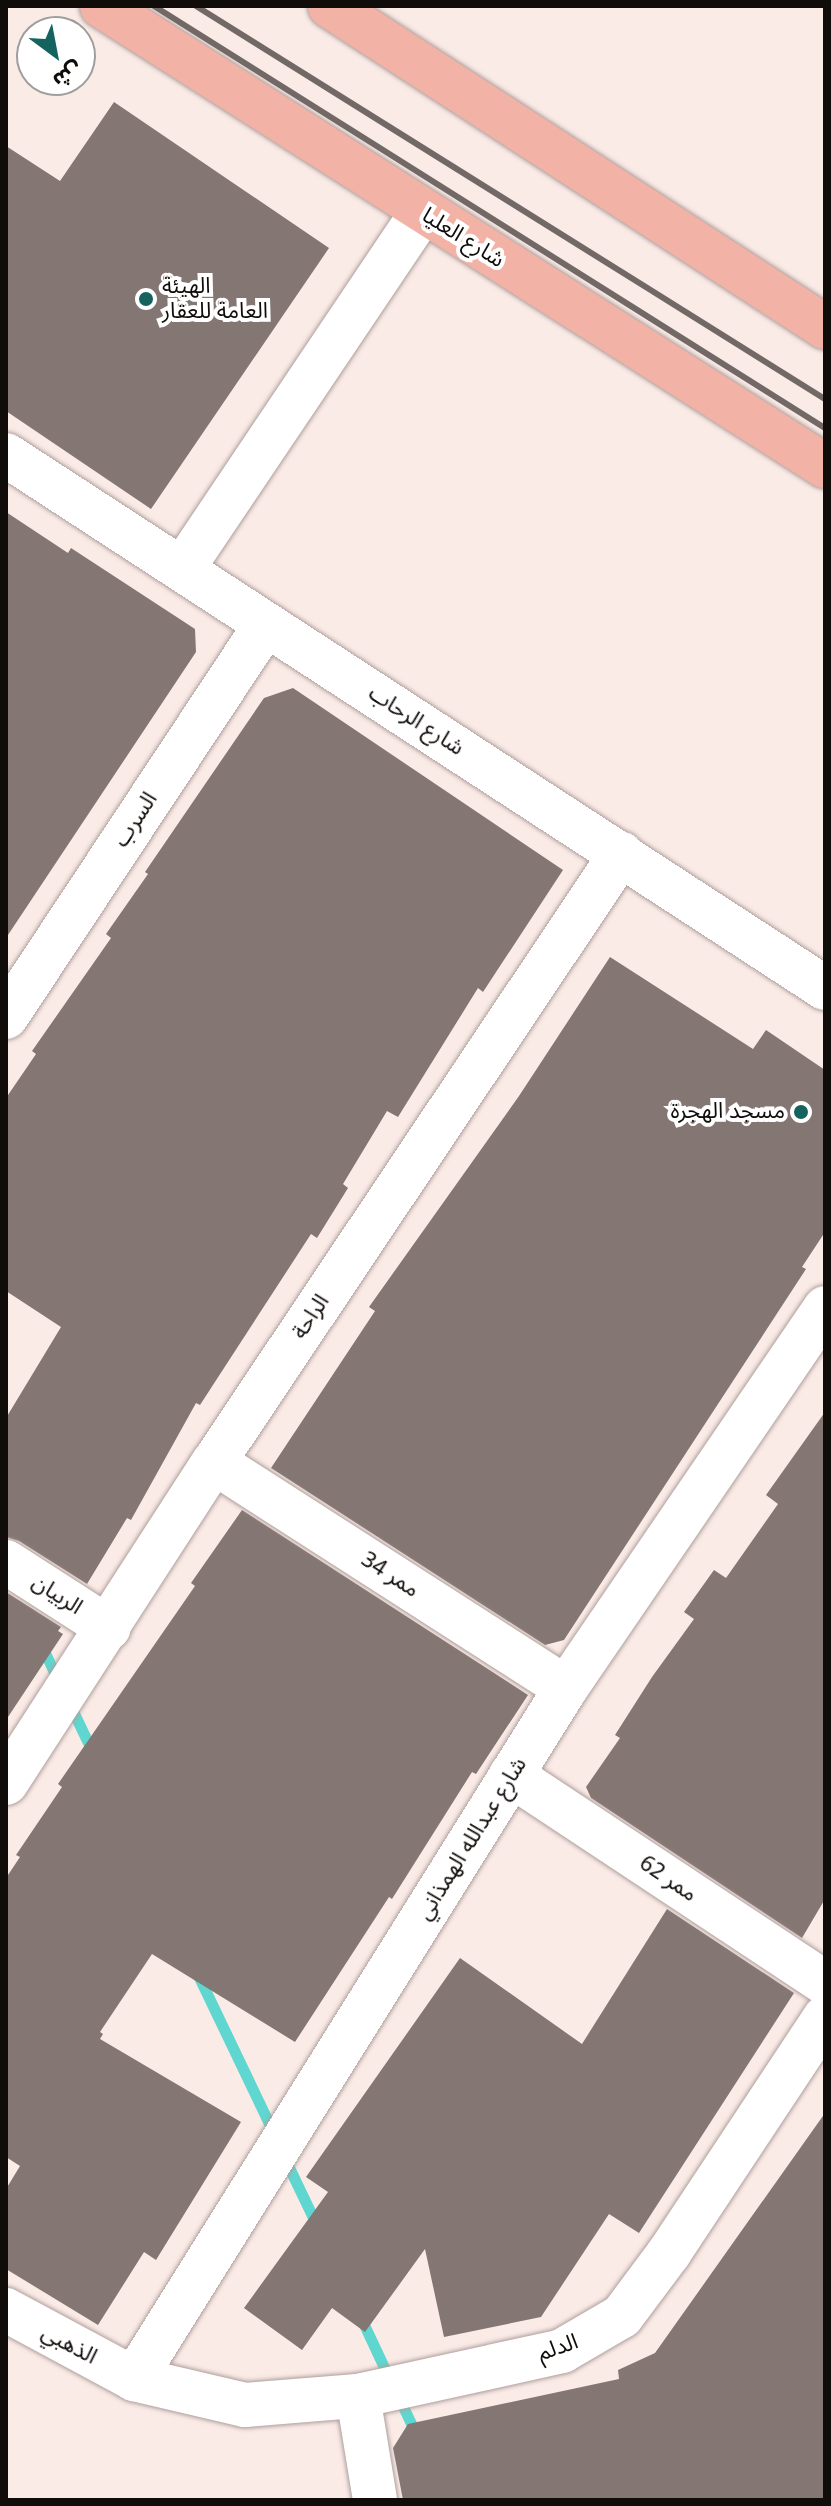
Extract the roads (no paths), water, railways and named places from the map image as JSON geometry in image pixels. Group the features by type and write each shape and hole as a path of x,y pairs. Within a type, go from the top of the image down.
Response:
{"main road":[{"name":"شارع العليا","path":"102,6 825,466"},
{"path":"330,6 825,327"}],"street":[{"path":"183,568 422,212"},
{"name":"شارع الرحاب","path":"6,455 825,988"},
{"name":"السرب","path":"6,1017 266,624"},
{"name":"الراحة","path":"6,1783 214,1462 621,854"},
{"name":"شارع عبدالله الهمذاني","path":"134,2379 566,1688 825,1308"},
{"name":"ممر 34","path":"214,1462 566,1688"},
{"name":"الربيان","path":"6,1562 109,1628"},
{"name":"ممر 62","path":"511,1775 825,1983"},
{"name":"الدلم","path":"134,2379 245,2405 358,2396 562,2351 622,2316 669,2253 825,2017"},
{"name":"الذهبي","path":"10,2320 134,2379"},
{"path":"358,2396 375,2500"}],"waterway":[{"path":"41,1644 59,1683"},
{"path":"70,1705 94,1755"},
{"path":"197,1973 274,2134"},
{"path":"284,2157 318,2228"},
{"path":"360,2316 390,2380"},
{"path":"398,2396 416,2434"}],"railway":[{"path":"154,6 825,428"},
{"path":"196,6 825,399"}],"place":[{"name":"الهيئة العامة للعقار","path":"146,299"},
{"name":"مسجد الهجرة","path":"801,1112"}]}
